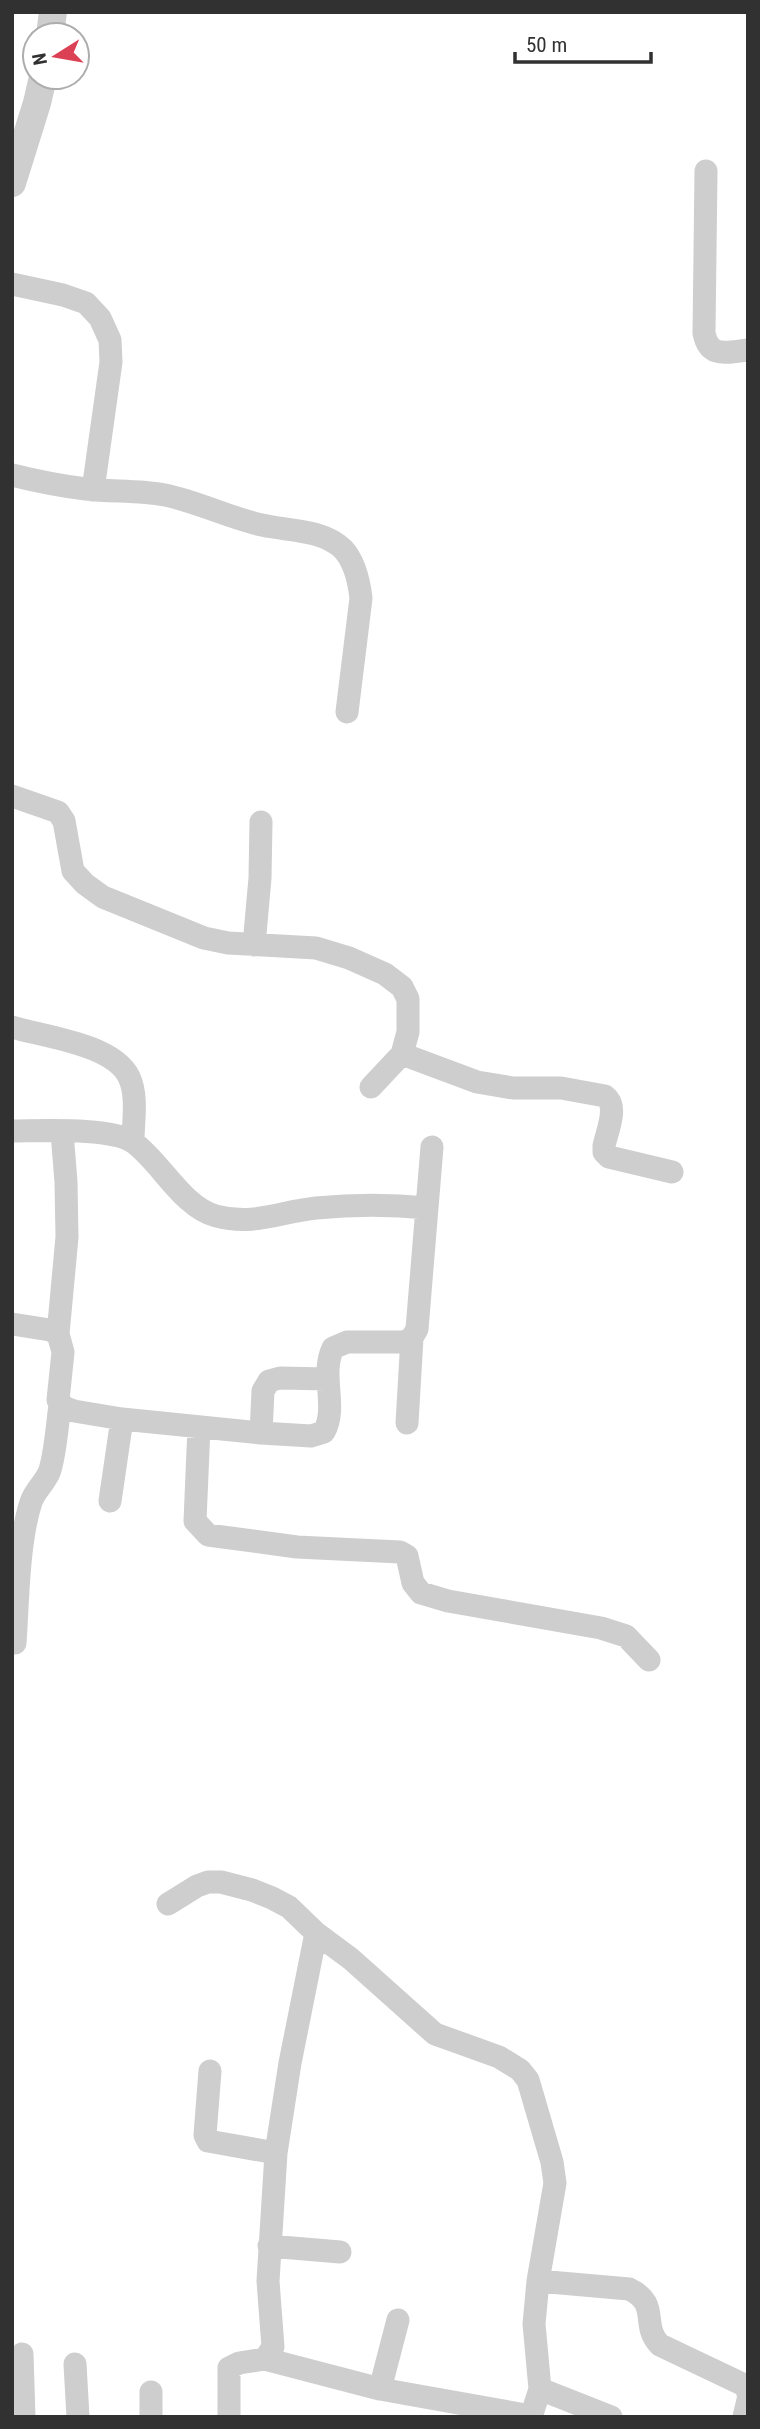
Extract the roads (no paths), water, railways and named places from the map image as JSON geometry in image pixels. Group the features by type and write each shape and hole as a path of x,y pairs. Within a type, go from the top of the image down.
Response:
{"street":[{"path":"12,183 40,91"},
{"path":"706,171 706,344 720,352 748,350"},
{"path":"12,284 86,303 100,318 110,340 111,362 93,490"},
{"path":"12,475 93,490 163,495 261,525 326,538 342,549 359,581 361,598 347,712"},
{"path":"12,796 58,812 64,821 73,871 103,897 204,937 228,943 316,948 349,958 384,974 401,986 408,999 408,1032 402,1054 371,1087"},
{"path":"254,946 260,878 261,822"},
{"path":"12,1027 103,1052 119,1063 129,1077 134,1098 133,1142"},
{"path":"402,1054 477,1082 513,1088 561,1088 604,1096 610,1099 613,1107 604,1152 609,1157 672,1172"},
{"path":"12,1130 95,1133 133,1142 198,1208 214,1216 254,1221 312,1209 357,1204 427,1208"},
{"path":"15,1643 29,1514 32,1501 46,1481 50,1469 60,1405 58,1400 62,1352 58,1334 67,1237 62,1132"},
{"path":"407,1423 412,1338 417,1329 432,1147"},
{"path":"12,1324 50,1330 58,1334"},
{"path":"60,1405 74,1411 122,1419 311,1436 324,1432 329,1422 327,1361 333,1348 347,1342 404,1342 412,1338"},
{"path":"261,1433 263,1391 269,1381 279,1378 327,1379"},
{"path":"110,1502 122,1419"},
{"path":"199,1427 194,1521 208,1535 297,1547 400,1552 407,1556 413,1583 421,1593 449,1601 601,1628 626,1636 649,1660"},
{"path":"168,1904 197,1885 208,1882 221,1882 252,1890 281,1903 351,1959 435,2034 499,2057 520,2070 528,2080 552,2162 555,2183 538,2281 534,2324 540,2389 531,2417 380,2389 265,2359 239,2363 229,2368 229,2417"},
{"path":"265,2359 273,2347 268,2281 276,2153 292,2051 316,1933"},
{"path":"210,2071 205,2135 208,2141 276,2153"},
{"path":"269,2246 340,2252"},
{"path":"538,2281 628,2289 640,2294 646,2302 654,2339 660,2345 740,2383 747,2388 748,2394"},
{"path":"380,2389 398,2320"},
{"path":"22,2354 24,2417"},
{"path":"75,2364 78,2417"},
{"path":"540,2389 611,2417"},
{"path":"151,2392 151,2417"},
{"path":"744,2417 748,2400"}]}
